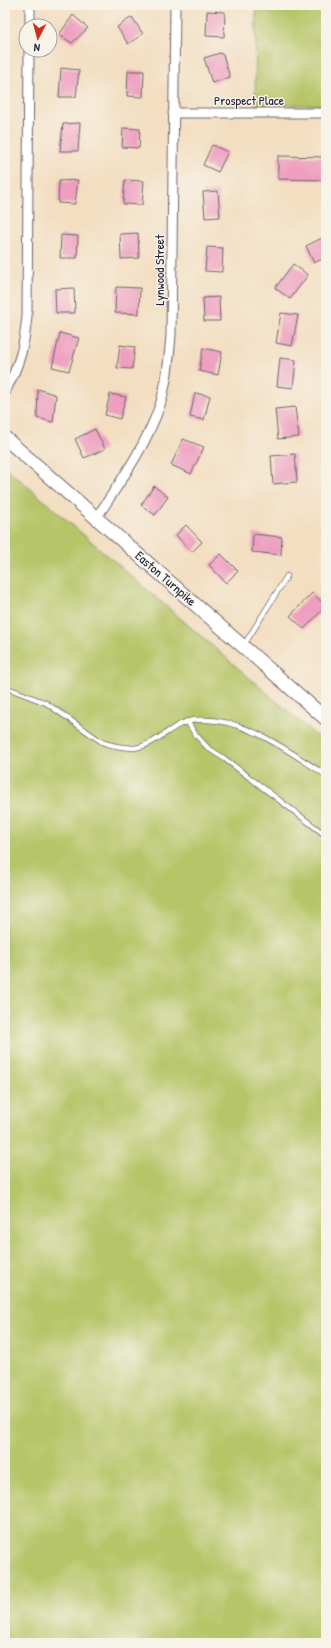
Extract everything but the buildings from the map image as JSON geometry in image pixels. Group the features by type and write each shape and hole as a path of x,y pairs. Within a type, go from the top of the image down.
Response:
{"main road":[{"name":"Easton Turnpike","path":"5,438 326,719"}],"street":[{"path":"30,5 30,18"},
{"name":"Lynwood Street","path":"97,517 135,460 149,432 160,404 168,370 171,335 175,5"},
{"path":"5,392 17,368 24,344 27,316 30,58"},
{"name":"Prospect Place","path":"173,113 326,113"}],"lane":[{"path":"243,646 287,576"},
{"path":"5,687 46,703 102,742 111,746 135,748 147,744 173,727 187,721 225,721 263,737 326,774"},
{"path":"187,721 195,734 208,748 225,759 324,834 326,833"}],"green space":[{"path":"256,5 326,5 326,105 255,105"},
{"path":"5,467 326,744 326,1643 5,1643"}]}
